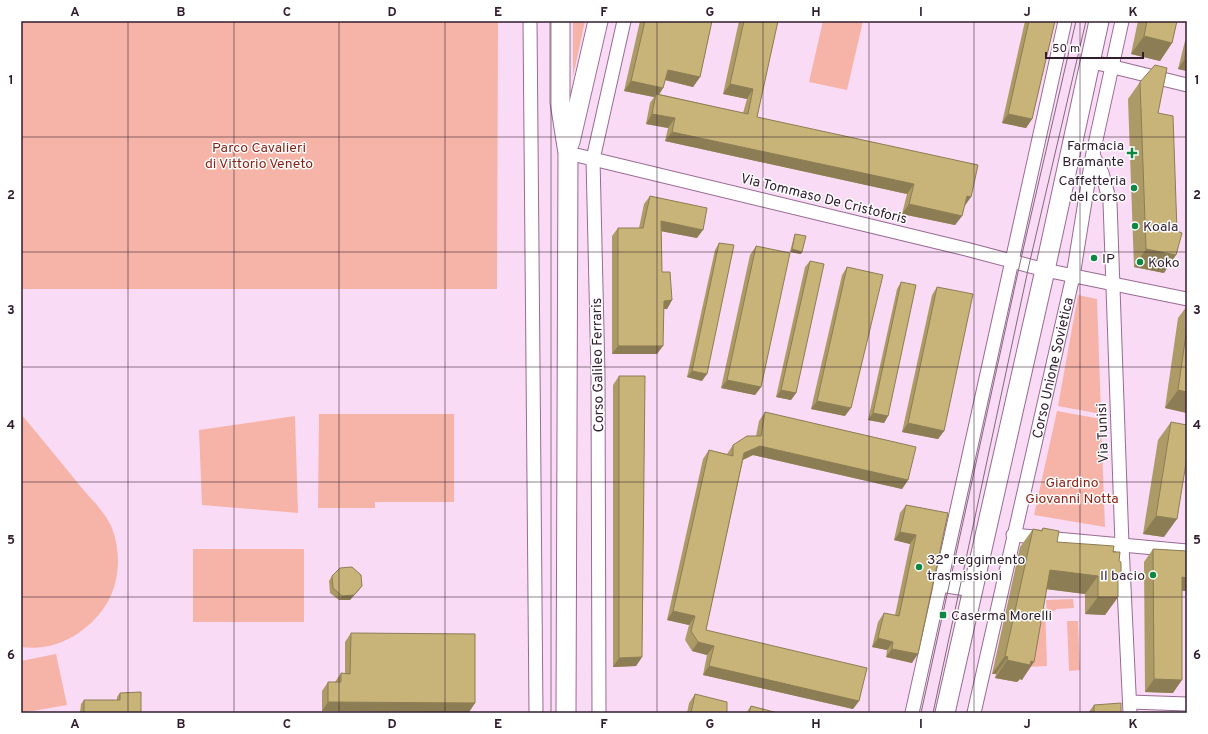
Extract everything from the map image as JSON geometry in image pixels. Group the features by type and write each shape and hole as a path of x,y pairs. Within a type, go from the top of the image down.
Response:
{"main road":[{"name":"Corso Galileo Ferraris","path":"560,21 560,102 568,153 566,713"},
{"name":"Corso Galileo Ferraris","path":"568,153 598,21"},
{"name":"Corso Unione Sovietica","path":"945,713 1045,270 1089,61 1099,21"}],"street":[{"path":"530,21 536,713"},
{"name":"Corso Galileo Ferraris","path":"599,713 598,382 593,159 624,21"},
{"path":"912,713 1065,21"},
{"name":"Corso Unione Sovietica","path":"974,713 1073,276 1093,155 1122,21"},
{"path":"1089,61 1187,85"},
{"name":"Via Tommaso De Cristoforis","path":"568,153 1012,260 1045,270 1187,299"},
{"name":"Via Tunisi","path":"1093,155 1102,173 1110,202 1122,545 1130,708"},
{"path":"1014,535 1187,551"},
{"path":"940,585 973,590"},
{"path":"1130,708 1187,704"}],"green space":[{"name":"Parco Cavalieri di Vittorio Veneto","path":"21,21 498,21 497,289 21,289"},
{"path":"573,21 585,21 573,77"},
{"path":"823,21 863,21 847,90 809,82"},
{"path":"1078,295 1097,299 1101,414 1058,406"},
{"name":"Giardino Giovanni Notta","path":"1057,411 1101,419 1105,527 1034,515"},
{"path":"21,414 106,517 116,540 118,553 118,566 113,590 108,601 93,621 78,634 60,643 51,646 31,648 21,647"},
{"path":"319,414 454,414 454,502 375,502 375,508 318,508"},
{"path":"295,416 298,513 202,505 199,430"},
{"path":"193,549 304,549 304,622 193,622"},
{"path":"1073,599 1074,608 1057,609 1047,615 1046,600"},
{"path":"1039,607 1045,608 1047,666 1027,667"},
{"path":"1067,621 1078,621 1080,670 1069,671"},
{"path":"56,654 67,705 21,713 21,661"}],"building":[{"path":"645,21 712,21 700,77 668,70 663,88 631,81"},
{"path":"744,21 778,21 757,117 978,165 971,197 967,196 962,216 909,204 914,184 672,132 675,118 652,114 656,94 748,114 753,89 730,84"},
{"path":"1029,21 1055,21 1032,119 1008,114"},
{"path":"1147,21 1177,21 1172,43 1144,36"},
{"path":"1187,49 1187,61 1184,60"},
{"path":"1155,65 1167,68 1158,113 1173,116 1177,231 1182,233 1176,255 1146,249 1140,82"},
{"path":"650,196 707,208 703,230 661,221 662,272 670,272 672,300 664,301 663,346 618,346 618,228 643,228"},
{"path":"795,234 806,236 802,252 792,249"},
{"path":"719,243 734,245 707,374 692,371"},
{"path":"756,246 790,253 761,387 727,380"},
{"path":"810,261 824,264 796,393 781,390"},
{"path":"847,267 883,275 851,408 817,401"},
{"path":"901,282 916,285 888,416 873,413"},
{"path":"937,287 973,294 944,431 908,423"},
{"path":"1187,327 1187,392 1178,390"},
{"path":"619,376 645,376 642,657 619,658"},
{"path":"765,412 916,447 908,480 760,446 744,453 706,630 867,668 859,701 709,666 714,646 698,642 691,631 695,616 673,611 709,450 733,456 733,445 747,436 761,436"},
{"path":"1171,422 1187,425 1187,457 1177,519 1156,516"},
{"name":"32° reggimento trasmissioni","path":"906,505 948,513 918,654 892,649 893,642 878,638 884,613 899,616 916,535 900,532"},
{"path":"1043,528 1059,531 1057,542 1114,546 1113,552 1120,552 1119,561 1121,562 1121,575 1118,574 1118,597 1098,597 1098,576 1050,570 1034,662 1031,661 1030,665 1007,660 1008,657 1005,656 1033,529 1042,531"},
{"path":"1153,549 1187,551 1187,578 1182,577 1182,680 1154,679"},
{"path":"352,567 361,575 362,586 354,595 342,596 333,588 332,576 340,568"},
{"path":"351,633 475,634 475,703 328,702 328,682 341,682 341,673 350,674"},
{"path":"141,692 141,713 84,713 84,700 120,700 120,693"},
{"path":"695,694 727,702 727,713 691,713"},
{"path":"1121,703 1121,713 1094,713 1094,705"},
{"path":"751,706 778,713 749,713"}],"tram line":[{"path":"921,713 1020,263 1076,21"},
{"path":"933,713 1029,265 1086,21"}],"place":[{"name":"Farmacia Bramante","path":"1132,153"},
{"name":"Caffetteria del corso","path":"1134,188"},
{"name":"Koala","path":"1135,226"},
{"name":"IP","path":"1094,258"},
{"name":"Koko","path":"1140,262"},
{"name":"32° reggimento trasmissioni","path":"919,567"},
{"name":"Il bacio","path":"1153,575"},
{"name":"Caserma Morelli","path":"943,615"}]}
